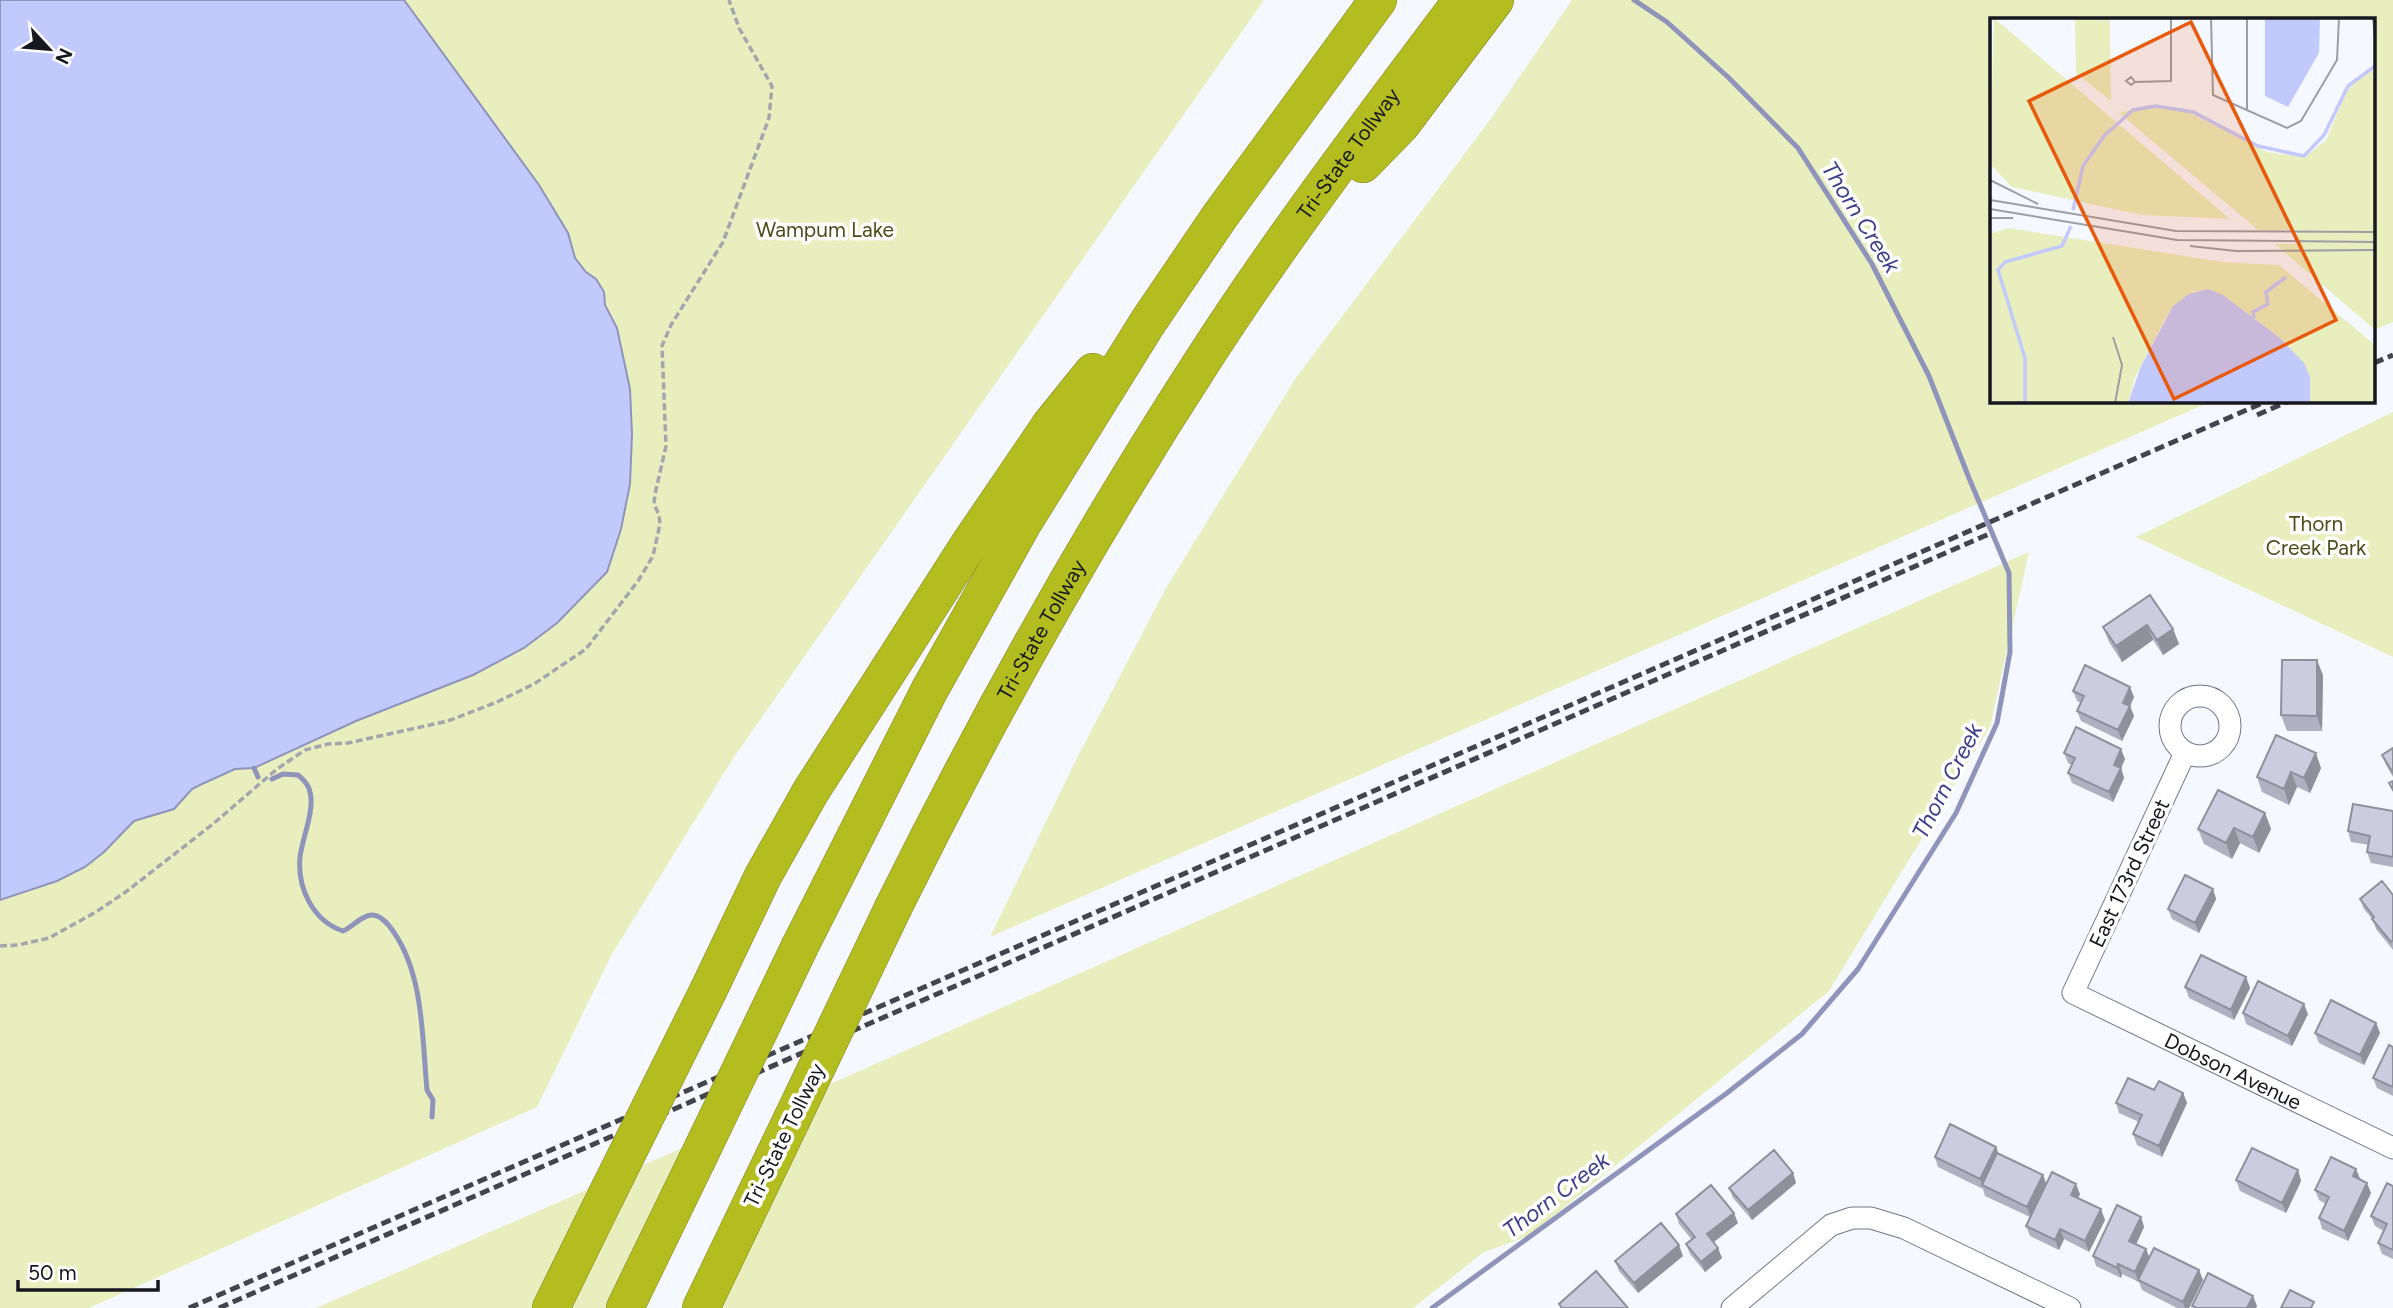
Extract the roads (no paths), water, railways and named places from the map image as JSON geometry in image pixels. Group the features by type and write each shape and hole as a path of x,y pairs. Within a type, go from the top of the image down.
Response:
{"highway":[{"path":"625,1308 800,946 929,691 1023,523 1148,322 1220,216 1378,0"},
{"name":"Tri-State Tollway","path":"707,1297 894,905 983,731 1087,548 1207,353 1274,255 1401,125 1475,4"},
{"path":"551,1308 764,876 811,792 970,543 1051,424 1220,216"}],"street":[{"name":"East 173rd Street","path":"2073,993 2185,753"},
{"name":"Dobson Avenue","path":"2073,993 2393,1148"},
{"path":"1732,1308 1831,1225 1852,1217 1871,1218 1904,1228 2070,1308"}],"water":[{"path":"0,0 404,0 539,185 568,233 575,258 586,272 596,279 604,292 605,305 617,328 630,389 632,434 630,484 621,529 607,572 557,623 524,648 473,675 356,721 254,768 235,769 202,784 192,789 174,809 134,821 85,867 57,881 0,900"}],"waterway":[{"name":"Thorn Creek","path":"1432,1308 1727,1093 1802,1034 1858,969 1956,813 1997,723 2010,652 2009,573 1929,376 1872,264 1798,148 1729,78 1667,22 1634,0"},
{"path":"254,768 258,777"},
{"path":"272,779 283,774 298,775 309,790 311,807 301,850 300,869 304,891 315,911 323,920 343,931 365,917 378,917 391,928 403,948 411,967 420,1008 427,1090 433,1100 432,1117"}],"railway":[{"path":"2376,362 2393,355"},
{"path":"189,1308 2265,402"},
{"path":"2257,415 2287,402"},
{"path":"219,1308 1989,534"}],"park label":[{"name":"Wampum Lake","path":"825,229"},
{"name":"Thorn Creek Park","path":"2316,535"}]}
